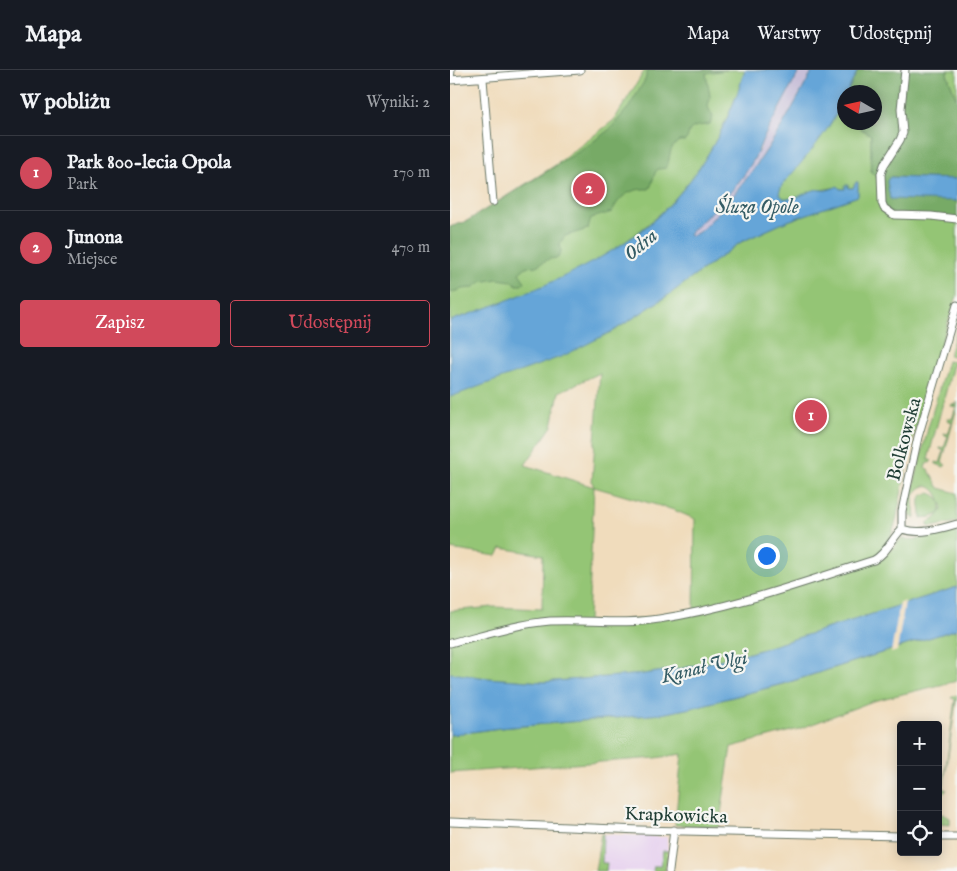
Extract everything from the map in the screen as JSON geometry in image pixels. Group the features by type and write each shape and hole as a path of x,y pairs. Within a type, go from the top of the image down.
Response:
{"street":[{"path":"451,70 450,80 483,79 580,70"},
{"path":"905,70 901,109 903,133 884,165 881,174 882,203 884,208 894,215 957,219"},
{"path":"483,79 493,202"},
{"name":"Bolkowska","path":"902,529 902,511 913,456 957,305"},
{"path":"450,643 540,622 575,620 638,622 715,608 874,560 883,554 902,529 908,531 937,530 957,524"},
{"name":"Krapkowicka","path":"450,822 897,836"},
{"path":"668,871 674,830"},
{"path":"942,837 957,838"}],"shaded area":[{"path":"800,70 813,70 778,133 729,201 706,226 695,235 690,236 691,231 729,192 751,163"},
{"path":"601,834 667,837 668,851 665,871 595,871"}],"green space":[{"path":"645,70 745,70 718,137 692,178 676,197 641,230 597,260 525,294 450,321 450,227 467,221 554,166 614,120"},
{"path":"648,70 727,70 706,73 710,96 708,107 713,117 710,124 692,128 685,141 679,141 672,148 666,168 656,171 649,189 637,190 626,194 612,212 591,218 588,229 565,236 560,243 561,252 558,258 549,259 536,266 526,267 519,273 525,282 522,285 517,285 512,281 497,279 481,282 472,288 450,293 450,227 467,221 583,149 610,129 629,107 645,80"},
{"path":"858,70 948,70 947,74 957,100 957,179 891,177 939,199 957,201 957,219 894,215 884,208 881,181 871,172 871,135 863,130 882,130 882,85 850,85"},
{"path":"948,70 957,70 957,100 947,74"},
{"path":"837,113 837,130 863,130 871,135 871,172 881,181 882,203 957,219 957,296 938,352 909,453 896,521 891,536 880,551 880,557 884,558 901,539 917,539 957,528 957,587 750,653 684,668 644,674 543,682 450,673 450,611 493,607 542,609 543,555 501,548 497,556 450,549 450,397 615,330 667,296 741,242 785,222 858,196 858,182 856,182 853,188 848,188 848,185 845,189 838,187 808,192 790,199 783,198 779,193 782,185","holes":["600,373 592,482 594,487 525,465 552,426 559,392","594,487 674,510 695,519 694,613 616,622 588,621"]},
{"path":"957,332 957,357 949,355"},
{"path":"947,361 955,362 957,366 953,365 928,459 932,461 927,463 925,468 928,469 939,488 957,493 957,522 931,527 928,526 928,522 936,517 940,511 941,503 933,489 927,486 921,487 915,494 913,503 915,518 910,516 908,509"},
{"path":"957,402 957,407 942,463 946,465 944,467 936,464 936,462 940,463 944,451 940,448 944,448 948,436 944,435 944,433 948,434 952,422 947,420 948,418 952,419 956,407 951,406 952,404 956,405"},
{"path":"929,493 940,500 942,504 941,511 932,517 921,518 920,499 924,494"},
{"path":"957,629 957,681 873,701 799,729 731,747 719,827 675,825 682,754 656,758 450,773 450,735 500,728 661,714 691,708 787,683"},
{"path":"957,695 943,789 955,699 951,698"},
{"path":"942,814 950,818 950,825 942,824"},
{"path":"601,834 603,834 602,863 607,863 606,871 595,871"},
{"path":"663,851 668,851 665,871 653,871 654,866 660,866"}],"water":[{"path":"745,70 800,70 750,166 732,190 691,231 690,236 703,228 729,201 756,166 813,70 858,70 850,85 837,85 837,114 809,154 782,185 779,193 783,198 788,199 810,191 826,190 838,186 840,189 845,189 845,185 848,185 848,188 853,188 856,182 858,182 858,196 785,222 741,242 667,296 615,330 563,356 450,397 450,321 548,284 595,261 638,233 674,200 690,181 717,139"},
{"path":"890,177 957,179 957,201 890,199 887,181"},
{"name":"Kanał Ulgi","path":"957,587 957,629 786,683 661,714 500,728 450,735 450,673 543,682 644,674 684,668 750,653"}],"pier":[{"path":"905,601 897,651 891,653 900,603"}],"place":[{"name":"Junona","path":"589,189"},
{"name":"Park 800-lecia Opola","path":"811,416"}],"water label":[{"name":"Śluza Opole","path":"757,206"},
{"name":"Odra","path":"640,244"}]}
